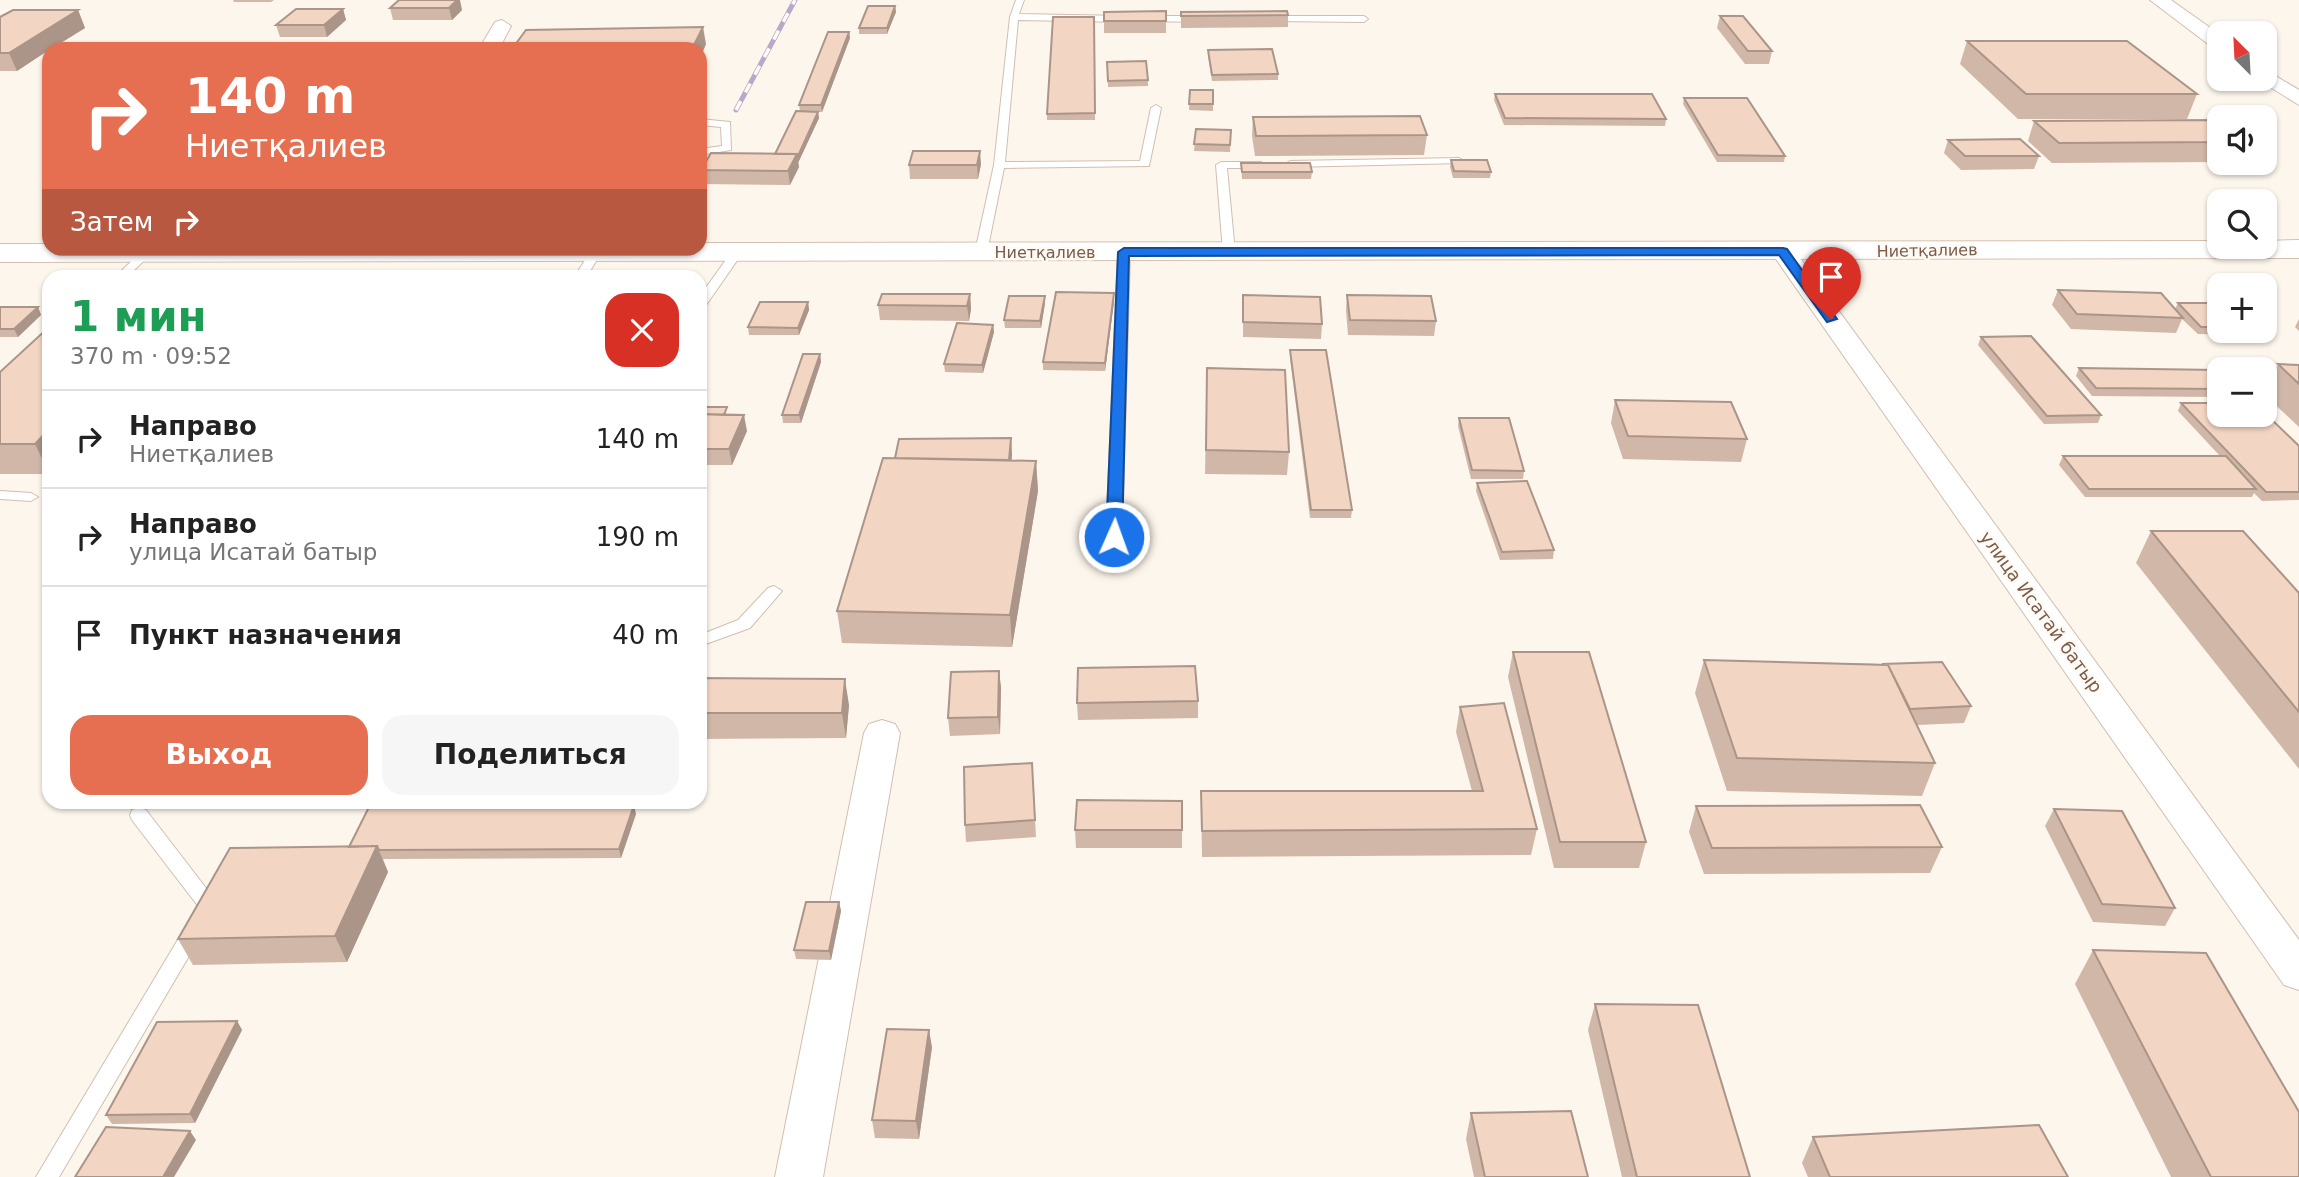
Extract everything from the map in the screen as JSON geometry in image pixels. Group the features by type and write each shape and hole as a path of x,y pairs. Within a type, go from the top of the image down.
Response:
{"street":[{"path":"2159,0 2207,34"},
{"path":"493,42 502,26"},
{"path":"2277,84 2299,99"},
{"name":"Ниетқалиев","path":"707,254 2299,249"},
{"name":"улица Исатай батыр","path":"1783,251 2299,973"},
{"name":"Ниетқалиев","path":"0,253 42,253"},
{"name":"Ниетқалиев","path":"536,256 654,256"},
{"path":"799,1177 882,733"}],"lane":[{"path":"981,252 999,165 1014,17 1020,0"},
{"path":"1014,17 1210,19"},
{"path":"1264,19 1364,19"},
{"path":"999,165 1145,164 1156,108"},
{"path":"707,123 726,124 727,148 707,151"},
{"path":"1229,252 1221,165 1459,161"},
{"path":"1114,537 1124,252"},
{"path":"707,295 737,253"},
{"path":"128,270 143,256"},
{"path":"0,495 31,498"},
{"path":"707,638 744,624 774,591"},
{"path":"47,1177 209,905 139,816"}],"building":[{"path":"399,0 457,0 449,8 390,8"},
{"path":"868,6 895,6 887,28 859,28"},
{"path":"296,9 343,9 324,25 276,25"},
{"path":"13,10 78,10 9,53 0,53 0,17"},
{"path":"1166,11 1166,21 1104,21 1104,12"},
{"path":"1287,11 1288,15 1181,16 1181,12"},
{"path":"1720,16 1743,16 1772,51 1748,51"},
{"path":"1053,17 1094,17 1095,113 1047,114"},
{"path":"703,27 696,42 517,42 526,30"},
{"path":"828,32 849,32 821,105 799,105"},
{"path":"1967,41 2127,41 2197,94 2026,94"},
{"path":"1272,49 1278,74 1212,75 1208,50"},
{"path":"1146,61 1148,80 1108,81 1107,62"},
{"path":"1190,90 1213,90 1213,104 1189,104"},
{"path":"1495,94 1652,94 1666,119 1505,118"},
{"path":"1684,98 1747,98 1785,156 1718,155"},
{"path":"796,111 818,112 798,156 775,154"},
{"path":"1420,116 1427,135 1256,136 1253,117"},
{"path":"2207,120 2207,142 2059,143 2034,121"},
{"path":"1196,129 1231,130 1230,145 1194,144"},
{"path":"2020,139 2039,156 1965,156 1948,140"},
{"path":"913,151 980,151 977,165 909,165"},
{"path":"711,153 797,154 788,171 707,170 707,160"},
{"path":"1451,160 1487,160 1491,172 1454,171"},
{"path":"1241,163 1310,163 1312,172 1242,172"},
{"path":"2058,290 2161,293 2183,318 2077,314"},
{"path":"1056,292 1114,293 1105,363 1043,362"},
{"path":"882,294 970,294 967,306 878,305"},
{"path":"1243,295 1320,297 1322,324 1243,322"},
{"path":"1347,295 1431,296 1436,321 1350,320"},
{"path":"1009,296 1045,296 1040,321 1004,320"},
{"path":"760,302 808,302 798,328 748,327"},
{"path":"2178,303 2207,303 2207,327 2201,327"},
{"path":"0,307 38,307 14,329 0,329"},
{"path":"957,323 993,325 982,365 944,364"},
{"path":"42,333 42,436 35,444 0,444 0,372"},
{"path":"2031,336 2101,415 2047,416 1981,337"},
{"path":"1290,350 1326,350 1352,510 1311,510"},
{"path":"803,354 820,354 799,415 782,415"},
{"path":"2278,364 2299,365 2299,384"},
{"path":"1207,368 1285,370 1289,452 1206,450"},
{"path":"2079,368 2207,370 2207,389 2096,388"},
{"path":"1615,400 1731,402 1747,439 1628,436"},
{"path":"2181,403 2207,403 2207,427 2277,427 2277,425 2299,446 2299,492 2266,492"},
{"path":"707,407 727,407 724,415 707,414"},
{"path":"707,414 744,415 729,449 707,449"},
{"path":"1459,418 1509,418 1524,471 1472,470"},
{"path":"1011,438 1009,460 895,458 899,439"},
{"path":"2063,456 2226,456 2256,489 2089,489"},
{"path":"883,458 1036,461 1010,615 837,611"},
{"path":"1527,481 1554,550 1502,552 1477,483"},
{"path":"2151,531 2243,531 2299,593 2299,712"},
{"path":"1513,652 1589,652 1646,842 1560,842"},
{"path":"1704,660 1888,665 1935,763 1737,758"},
{"path":"1942,662 1971,706 1910,709 1888,665 1882,664"},
{"path":"1195,666 1198,701 1077,703 1078,668"},
{"path":"999,671 998,717 948,718 951,672"},
{"path":"707,678 845,679 842,713 707,713"},
{"path":"1504,703 1537,829 1202,831 1201,791 1483,791 1460,707"},
{"path":"1032,763 1035,820 965,825 964,767"},
{"path":"1077,800 1182,801 1182,830 1075,830"},
{"path":"1920,805 1942,847 1712,848 1696,806"},
{"path":"368,809 633,809 619,849 379,850 377,846 349,847"},
{"path":"2054,809 2122,811 2175,908 2102,904"},
{"path":"377,846 335,936 178,939 230,848"},
{"path":"806,902 839,902 829,951 794,950"},
{"path":"2093,950 2206,953 2299,1112 2299,1177 2211,1177"},
{"path":"1595,1004 1698,1005 1750,1177 1637,1177"},
{"path":"237,1021 190,1114 106,1115 157,1022"},
{"path":"887,1029 929,1030 916,1121 872,1120"},
{"path":"1571,1111 1588,1177 1485,1177 1471,1113"},
{"path":"2039,1125 2068,1177 1830,1177 1813,1137"},
{"path":"106,1127 190,1131 163,1177 75,1177"}],"railway":[{"path":"736,110 795,0"}],"route":[{"path":"1114,537 1124,252 1783,251 1831,319"}]}
